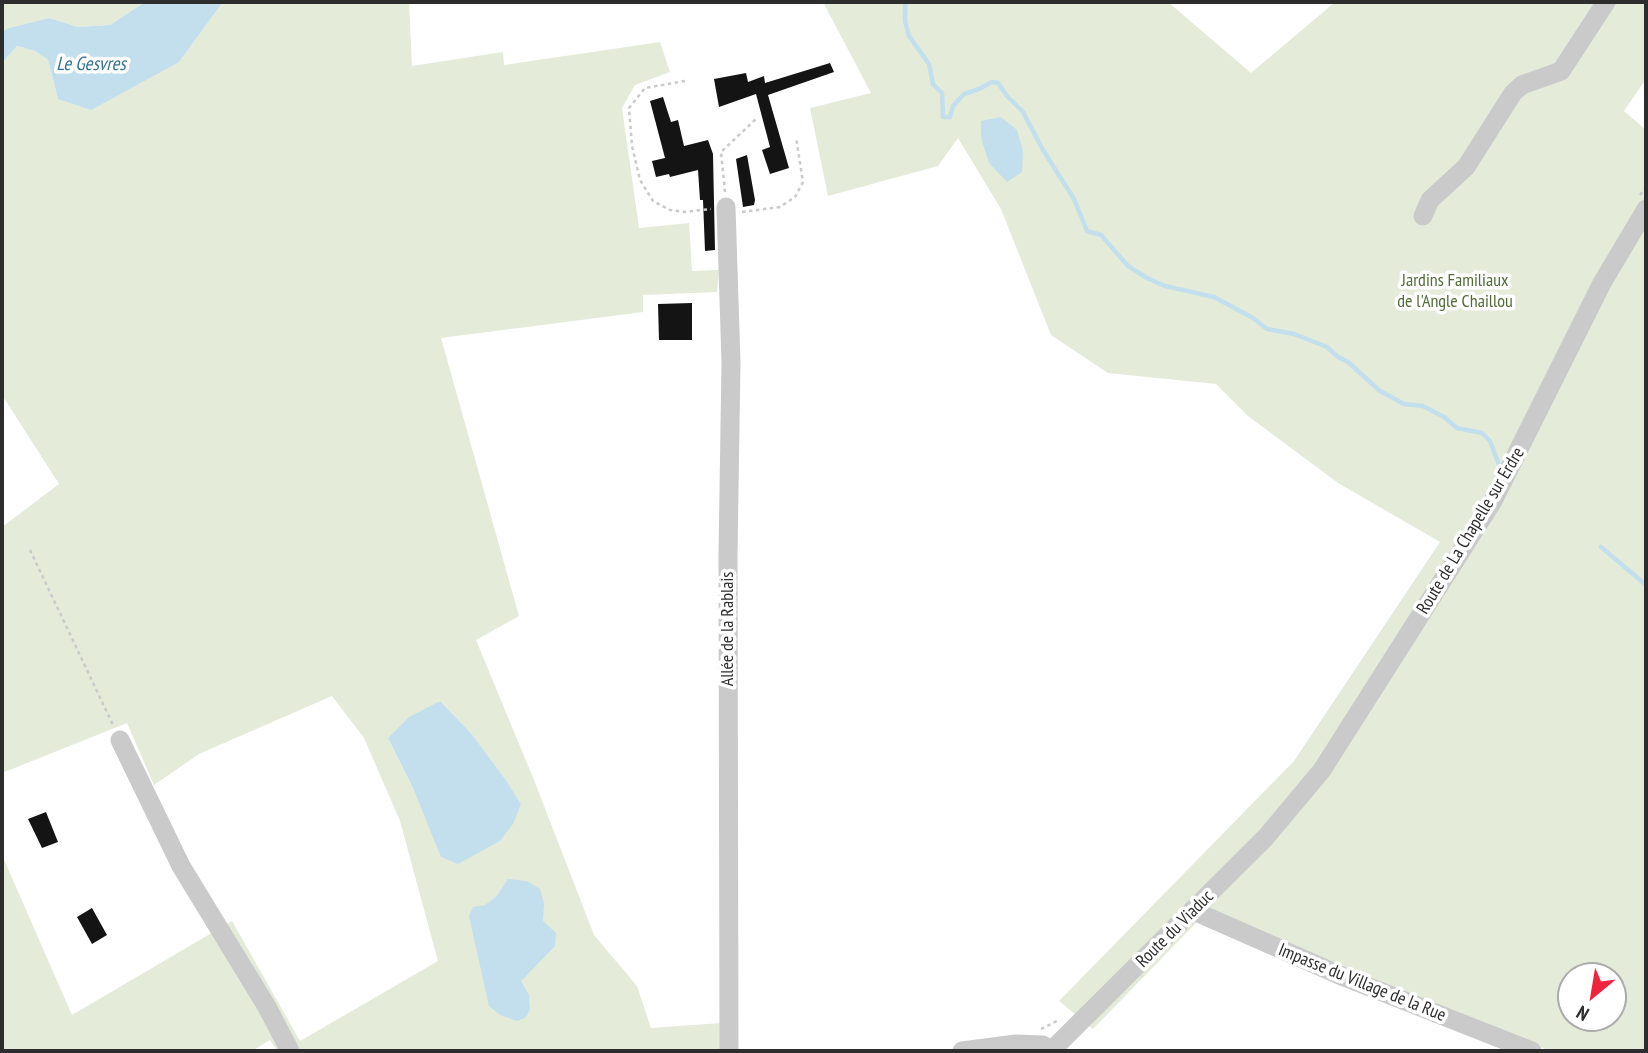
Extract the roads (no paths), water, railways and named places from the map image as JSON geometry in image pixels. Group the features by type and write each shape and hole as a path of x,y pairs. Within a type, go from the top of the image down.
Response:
{"street":[{"path":"1423,216 1430,200 1466,167 1513,93 1522,85 1561,71 1606,2"},
{"name":"Route de La Chapelle sur Erdre","path":"1296,804 1347,732 1493,501 1602,283 1646,209"},
{"name":"Allée de la Rablais","path":"726,211 731,362 728,555 729,1051"},
{"path":"120,740 181,866 267,1007 290,1051"},
{"name":"Route du Viaduc","path":"1051,1051 1194,911 1296,804"},
{"name":"Impasse du Village de la Rue","path":"1194,911 1344,977 1532,1051"},
{"path":"962,1051 1016,1044 1044,1045 1051,1051"}],"water":[{"name":"Le Gesvres","path":"145,2 223,2 179,62 91,110 58,99 48,60 35,51 17,46 2,63 2,33 6,29 49,18 78,27 110,25"},
{"path":"1001,117 1017,130 1023,151 1022,172 1007,182 989,163 981,138 981,121"},
{"path":"440,701 471,733 521,804 513,824 500,841 458,864 441,857 414,790 388,738 409,717"},
{"path":"508,879 527,881 540,889 544,904 543,921 556,933 555,946 521,981 529,995 530,1010 525,1018 517,1021 500,1015 489,1006 469,916 473,907 485,905 496,897"}],"waterway":[{"path":"907,2 905,21 909,36 929,64 933,84 942,93 943,117 950,117 953,106 964,94 992,82 998,83 1023,112 1074,199 1087,231 1101,235 1128,266 1165,286 1214,297 1253,318 1267,329 1294,334 1327,347 1380,391 1404,404 1423,406 1444,417 1457,428 1482,433 1490,441 1499,465"},
{"path":"1601,547 1646,585"}],"park label":[{"name":"Jardins Familiaux de l'Angle Chaillou","path":"1455,291"}]}
